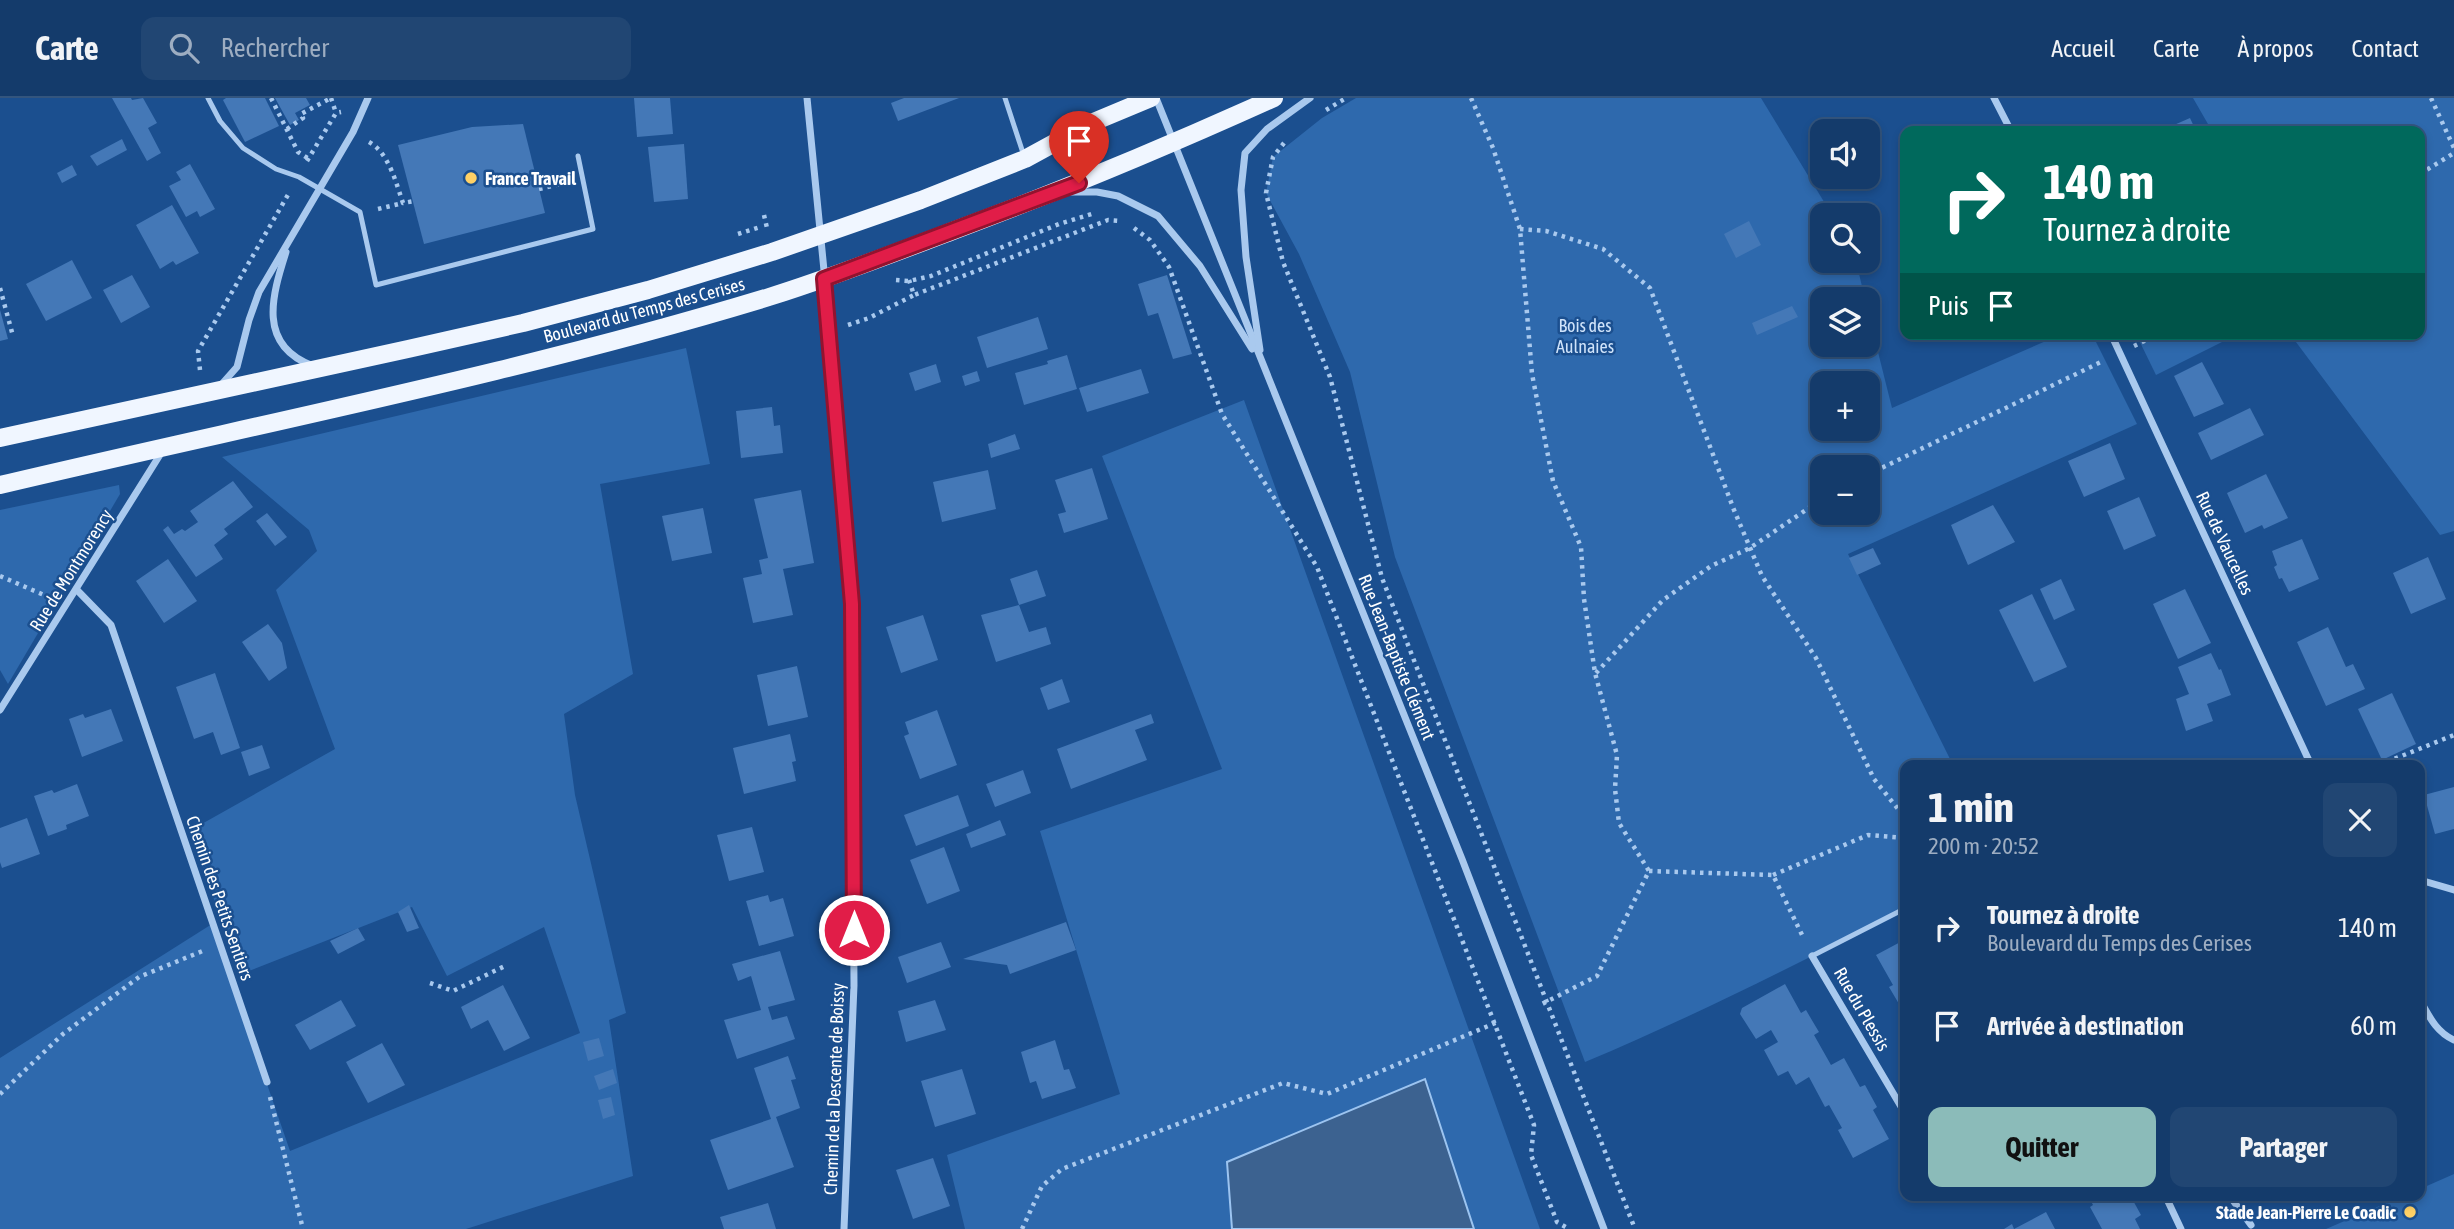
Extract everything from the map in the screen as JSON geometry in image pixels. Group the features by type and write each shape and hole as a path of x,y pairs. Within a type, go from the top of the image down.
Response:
{"main road":[{"name":"Boulevard du Temps des Cerises","path":"0,438 523,323 648,290 921,200 1025,159 1083,127 1154,98"},
{"name":"Boulevard du Temps des Cerises","path":"0,485 438,386 617,341 824,279 1058,192 1274,98"}],"street":[{"path":"807,98 821,234"},
{"name":"Rue Jean-Baptiste Clément","path":"1154,98 1175,142 1462,859 1604,1229"},
{"path":"1262,364 1246,257 1241,190 1245,153 1267,129 1310,98"},
{"path":"1994,98 2008,126"},
{"path":"209,391 222,384 237,367 259,292 353,132 367,101"},
{"path":"1058,192 1097,192 1118,196 1158,216 1200,267 1262,364"},
{"name":"Chemin de la Descente de Boissy","path":"821,234 852,604 854,985 845,1229"},
{"path":"289,244 273,302 275,330 283,345 299,360 320,368"},
{"name":"Rue de Vaucelles","path":"2114,340 2309,760"},
{"name":"Rue de Montmorency","path":"0,710 166,446"},
{"name":"Chemin des Petits Sentiers","path":"77,590 111,625 267,1082"},
{"path":"2425,881 2454,890"},
{"name":"Rue du Plessis","path":"1812,956 1900,1105"},
{"path":"2425,1009 2435,1026 2454,1040"},
{"path":"2168,1201 2181,1229"},
{"path":"2233,1201 2250,1225"}],"lane":[{"path":"208,98 220,121 243,148 276,169 299,177 360,212 376,285 593,229 578,156"},
{"path":"1005,98 1025,159"},
{"path":"1812,956 1900,911"}],"path":[{"path":"271,98 298,152 309,159"},
{"path":"287,129 303,118 301,114 331,98 336,113"},
{"path":"1325,110 1346,98"},
{"path":"1471,98 1493,148 1520,229 1532,374 1553,481 1581,547 1584,599 1595,673 1617,755 1615,789 1619,823 1649,871"},
{"path":"2425,170 2454,150 2431,98"},
{"path":"200,370 198,351 336,113 367,101"},
{"path":"353,132 377,146 393,173 403,203"},
{"path":"1289,136 1273,157 1266,193 1283,262 1330,377 1382,578 1544,1003 1635,1229"},
{"path":"539,189 583,179"},
{"path":"360,212 414,201"},
{"path":"888,280 909,281 931,276 1059,224 1097,212"},
{"path":"1107,214 1116,215 1150,240 1169,267 1222,414 1317,567 1498,1022 1534,1125 1531,1155 1557,1223 1569,1229"},
{"path":"764,215 767,232"},
{"path":"1108,220 1125,221"},
{"path":"1520,229 1546,231 1603,249 1650,288 1762,576 1816,657 1874,779 1900,811"},
{"path":"0,288 13,336"},
{"path":"830,330 869,318 914,295"},
{"path":"2139,344 2147,340"},
{"path":"1880,469 2099,363"},
{"path":"1595,673 1663,600 1711,566 1750,548 1810,507"},
{"path":"0,576 68,604"},
{"path":"2392,760 2454,736"},
{"path":"1649,871 1773,875 1868,835 1900,838"},
{"path":"1544,1003 1597,975 1649,871"},
{"path":"1773,875 1812,956"},
{"path":"0,1094 63,1034 139,977 219,944"},
{"path":"430,983 453,991 507,965"},
{"path":"1023,1229 1042,1186 1062,1169 1283,1083 1327,1094 1498,1022"},
{"path":"267,1082 277,1132 303,1229"}],"green space":[{"name":"Bois des Aulnaies","path":"1356,98 1761,98 1810,179 1810,189 1816,189 1825,203 1810,203 1810,273 1859,273 1862,287 1810,287 1810,357 1879,357 1892,408 2048,340 2095,340 2137,424 1848,554 1951,760 1900,760 1900,911 1707,1007 1585,1062 1395,557 1350,372 1299,254 1266,193 1273,157 1322,118"},
{"path":"2193,98 2454,98 2454,531 2440,535 2294,340 2425,340 2425,126 2209,126"},
{"path":"2139,340 2226,340 2156,375"},
{"path":"686,348 710,464 600,484 633,674 564,714 575,795 626,1013 609,1020 633,1176 466,1229 0,1229 0,1058 212,924 290,1151 580,1033 544,927 447,976 412,907 239,975 191,830 335,749 276,590 317,551 309,530 222,457"},
{"path":"1244,400 1540,1229 965,1229 947,1155 1120,1094 1040,831 1222,769 1102,456"},
{"path":"119,485 120,494 8,684 0,670 0,510"},
{"name":"Stade Jean-Pierre Le Coadic","path":"2454,1174 2454,1229 2326,1229 2391,1201 2425,1201 2425,1187"}],"shaded area":[{"path":"1425,1079 1474,1229 1232,1229 1227,1162"}],"building":[{"path":"112,98 143,98 157,123 148,128 161,153 147,161"},
{"path":"265,98 279,126 245,142 223,100"},
{"path":"275,98 306,98 310,105 295,113 299,120 290,125"},
{"path":"634,98 670,98 673,134 637,137"},
{"path":"904,98 959,98 898,121 891,103"},
{"path":"2190,118 2194,126 2174,126"},
{"name":"France Travail","path":"523,124 545,213 424,244 398,145 472,127"},
{"path":"122,139 127,150 97,166 90,156"},
{"path":"684,144 688,199 654,202 648,147"},
{"path":"190,164 215,209 200,217 197,211 186,217 169,186 181,180 176,172"},
{"path":"72,165 77,175 62,183 57,173"},
{"path":"172,205 199,253 176,265 173,261 160,269 136,225"},
{"path":"1749,221 1761,245 1736,258 1724,234"},
{"path":"72,260 92,298 46,321 26,284"},
{"path":"132,275 150,307 121,323 103,290"},
{"path":"1167,275 1192,354 1173,359 1158,313 1148,316 1138,284"},
{"path":"1792,306 1798,317 1757,335 1752,323"},
{"path":"0,310 8,339 0,341"},
{"path":"1038,317 1048,349 987,368 977,337"},
{"path":"1067,355 1077,389 1024,405 1015,373 1048,364 1047,361"},
{"path":"2202,362 2224,404 2194,417 2174,376"},
{"path":"936,364 941,382 915,391 909,373"},
{"path":"1141,369 1149,393 1087,412 1079,388"},
{"path":"977,371 980,381 965,386 962,376"},
{"path":"772,407 774,426 780,425 783,453 741,458 736,411"},
{"path":"2250,408 2264,435 2211,460 2198,433"},
{"path":"1015,434 1020,449 991,458 988,444"},
{"path":"2110,443 2125,479 2084,497 2068,461"},
{"path":"1092,468 1108,519 1064,533 1058,514 1066,512 1055,480"},
{"path":"988,470 996,509 942,522 933,482"},
{"path":"2266,474 2288,518 2264,529 2262,525 2245,533 2227,493"},
{"path":"233,481 253,507 224,529 228,534 214,545 223,559 196,577 163,530 168,526 174,534 182,529 185,531 198,522 190,511"},
{"path":"801,490 814,563 783,569 793,615 753,623 743,578 762,574 759,560 768,558 754,499"},
{"path":"2139,497 2156,536 2124,550 2107,511"},
{"path":"1993,505 2015,542 1968,565 1951,525"},
{"path":"703,508 712,553 672,561 662,516"},
{"path":"267,513 287,537 275,546 256,521"},
{"path":"2302,539 2319,579 2289,592 2274,567 2277,565 2272,551"},
{"path":"1873,548 1881,564 1857,575 1849,558"},
{"path":"2428,557 2446,599 2411,614 2393,573"},
{"path":"168,559 197,601 164,623 136,581"},
{"path":"1037,570 1046,596 1019,605 1010,579"},
{"path":"2061,579 2075,610 2054,620 2040,589"},
{"path":"2185,589 2211,643 2178,659 2153,604"},
{"path":"2032,594 2067,667 2034,682 1999,610"},
{"path":"1019,605 1029,632 1046,627 1051,644 996,662 981,615"},
{"path":"923,615 938,660 901,673 886,627"},
{"path":"268,624 282,643 287,668 269,681 242,642"},
{"path":"2328,627 2346,667 2353,664 2365,689 2326,706 2297,642"},
{"path":"2211,653 2219,670 2221,669 2231,695 2207,704 2213,721 2186,731 2176,699 2189,694 2178,667"},
{"path":"797,666 808,717 768,726 757,675"},
{"path":"215,673 240,748 221,755 213,732 194,739 176,687"},
{"path":"1062,679 1070,702 1048,710 1040,688"},
{"path":"2392,693 2416,744 2382,760 2358,709"},
{"path":"111,709 123,741 82,757 69,719 83,714 85,718"},
{"path":"937,710 957,765 920,779 904,736 909,734 905,722"},
{"path":"1151,714 1154,723 1135,730 1147,760 1071,789 1057,749"},
{"path":"790,734 796,761 792,762 796,781 744,794 733,748"},
{"path":"262,745 270,768 249,776 241,752"},
{"path":"1023,770 1031,793 995,807 986,784"},
{"path":"77,784 89,816 48,836 34,796 52,790 54,793"},
{"path":"2454,787 2454,829 2435,834 2425,795"},
{"path":"958,795 969,826 916,846 904,815"},
{"path":"27,818 40,854 2,868 0,828"},
{"path":"1000,820 1006,835 971,848 966,834"},
{"path":"752,827 764,872 729,881 717,835"},
{"path":"944,847 960,891 927,904 910,860"},
{"path":"768,895 770,902 783,898 794,936 759,946 746,901"},
{"path":"409,905 419,928 407,932 398,912"},
{"path":"1066,922 1076,950 1010,974 1007,965 963,959"},
{"path":"358,928 365,940 338,954 330,941"},
{"path":"941,942 951,967 907,983 898,957"},
{"path":"1900,942 1900,1006 1889,987 1893,985 1876,955"},
{"path":"780,951 795,1000 768,1007 772,1020 787,1016 795,1039 737,1059 724,1020 761,1010 751,976 738,981 732,964"},
{"path":"1785,984 1801,1013 1806,1010 1819,1032 1814,1035 1831,1065 1844,1058 1860,1087 1865,1085 1877,1107 1873,1110 1889,1139 1853,1158 1838,1130 1842,1128 1829,1105 1825,1107 1809,1077 1796,1085 1788,1071 1778,1076 1764,1050 1778,1042 1771,1030 1756,1039 1740,1014 1742,1008"},
{"path":"503,985 530,1038 504,1051 488,1020 471,1029 461,1007"},
{"path":"341,1000 356,1026 310,1050 295,1025"},
{"path":"935,1000 946,1030 906,1042 898,1011"},
{"path":"599,1038 604,1056 588,1061 583,1042"},
{"path":"1055,1040 1064,1070 1069,1069 1076,1088 1042,1099 1036,1081 1030,1083 1021,1052"},
{"path":"382,1043 405,1085 368,1103 346,1062"},
{"path":"788,1056 796,1079 791,1080 800,1108 776,1117 794,1167 728,1190 710,1140 771,1119 754,1068"},
{"path":"613,1069 617,1083 599,1090 594,1076"},
{"path":"962,1069 976,1114 935,1127 921,1081"},
{"path":"611,1097 615,1115 603,1119 598,1100"},
{"path":"933,1158 950,1206 913,1219 896,1170"},
{"path":"2091,1201 2133,1201 2141,1215 2135,1219 2140,1229 2102,1229 2090,1207 2093,1205"},
{"path":"768,1203 776,1229 724,1229 720,1217"},
{"path":"2046,1212 2055,1229 2014,1229"}],"place":[{"name":"France Travail","path":"471,178"},
{"name":"Stade Jean-Pierre Le Coadic","path":"2410,1212"}],"route":[{"path":"854,930 852,604 824,279 1079,183"}]}
